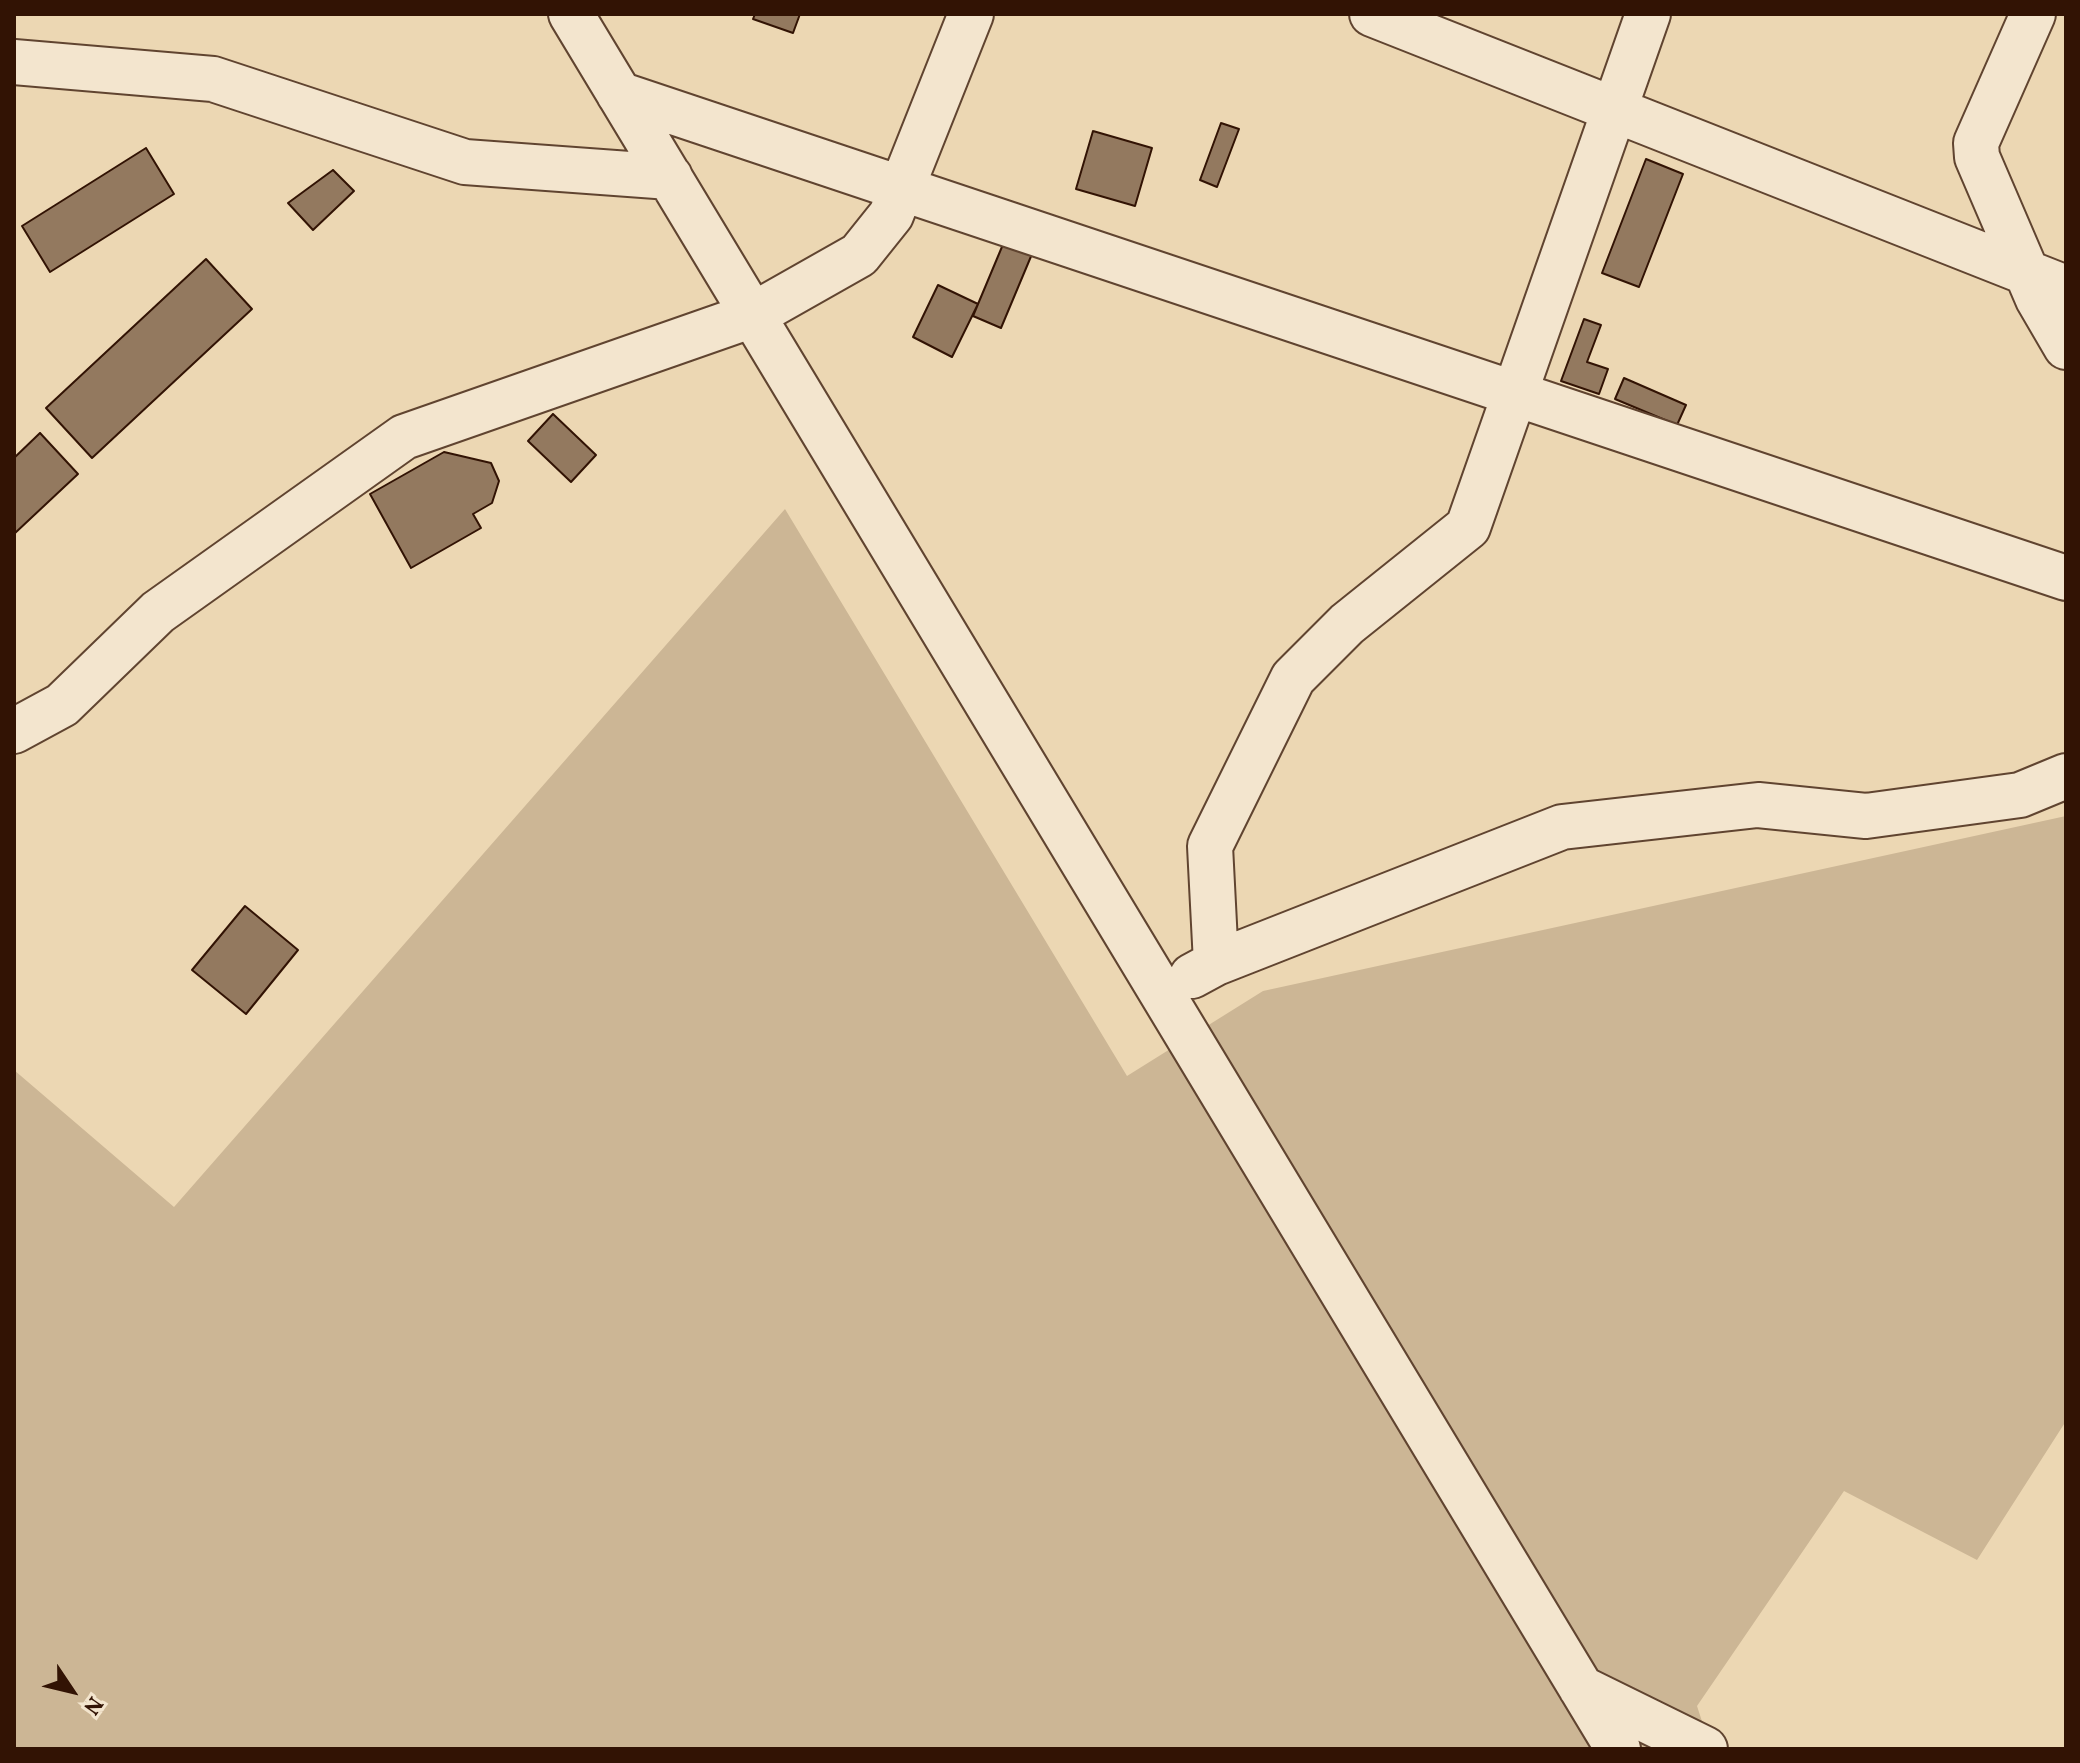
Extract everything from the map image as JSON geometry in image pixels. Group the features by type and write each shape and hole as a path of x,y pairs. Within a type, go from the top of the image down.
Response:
{"street":[{"path":"571,14 1618,1749"},
{"path":"14,731 62,705 158,612 404,437 753,315 859,255 891,215 971,14"},
{"path":"1372,14 2047,280"},
{"path":"1216,963 1210,846 1293,678 1347,624 1468,527 1648,14"},
{"path":"2033,14 1976,143 1977,157 2047,280"},
{"path":"14,62 213,79 465,162 670,177"},
{"path":"619,94 2066,578"},
{"path":"2047,280 2038,299 2066,347"},
{"path":"1162,993 1216,963 1562,827 1758,805 1866,816 2020,795 2066,776"},
{"path":"1581,1688 1705,1749"}],"shaded area":[{"path":"785,509 1127,1076 1263,991 2066,816 2066,1421 1977,1560 1844,1491 1697,1706 1711,1749 14,1749 14,1070 174,1207"}],"building":[{"path":"755,14 800,14 793,33 753,19"},
{"path":"1221,123 1239,129 1217,187 1200,180"},
{"path":"1093,131 1152,148 1135,206 1076,189"},
{"path":"146,148 174,194 50,272 22,226"},
{"path":"1646,159 1683,174 1639,287 1602,273"},
{"path":"333,170 354,191 313,230 288,203"},
{"path":"1004,242 1032,254 1001,328 973,316"},
{"path":"206,259 252,309 92,458 46,408"},
{"path":"938,285 978,304 952,357 913,337"},
{"path":"1584,319 1601,325 1587,362 1608,369 1599,394 1561,381"},
{"path":"1624,378 1686,405 1677,425 1615,399"},
{"path":"553,414 596,455 571,482 528,441"},
{"path":"40,433 78,474 14,534 14,458"},
{"path":"444,452 491,463 499,481 492,503 473,514 481,528 411,568 370,494"},
{"path":"245,906 298,950 246,1014 192,970"}]}
